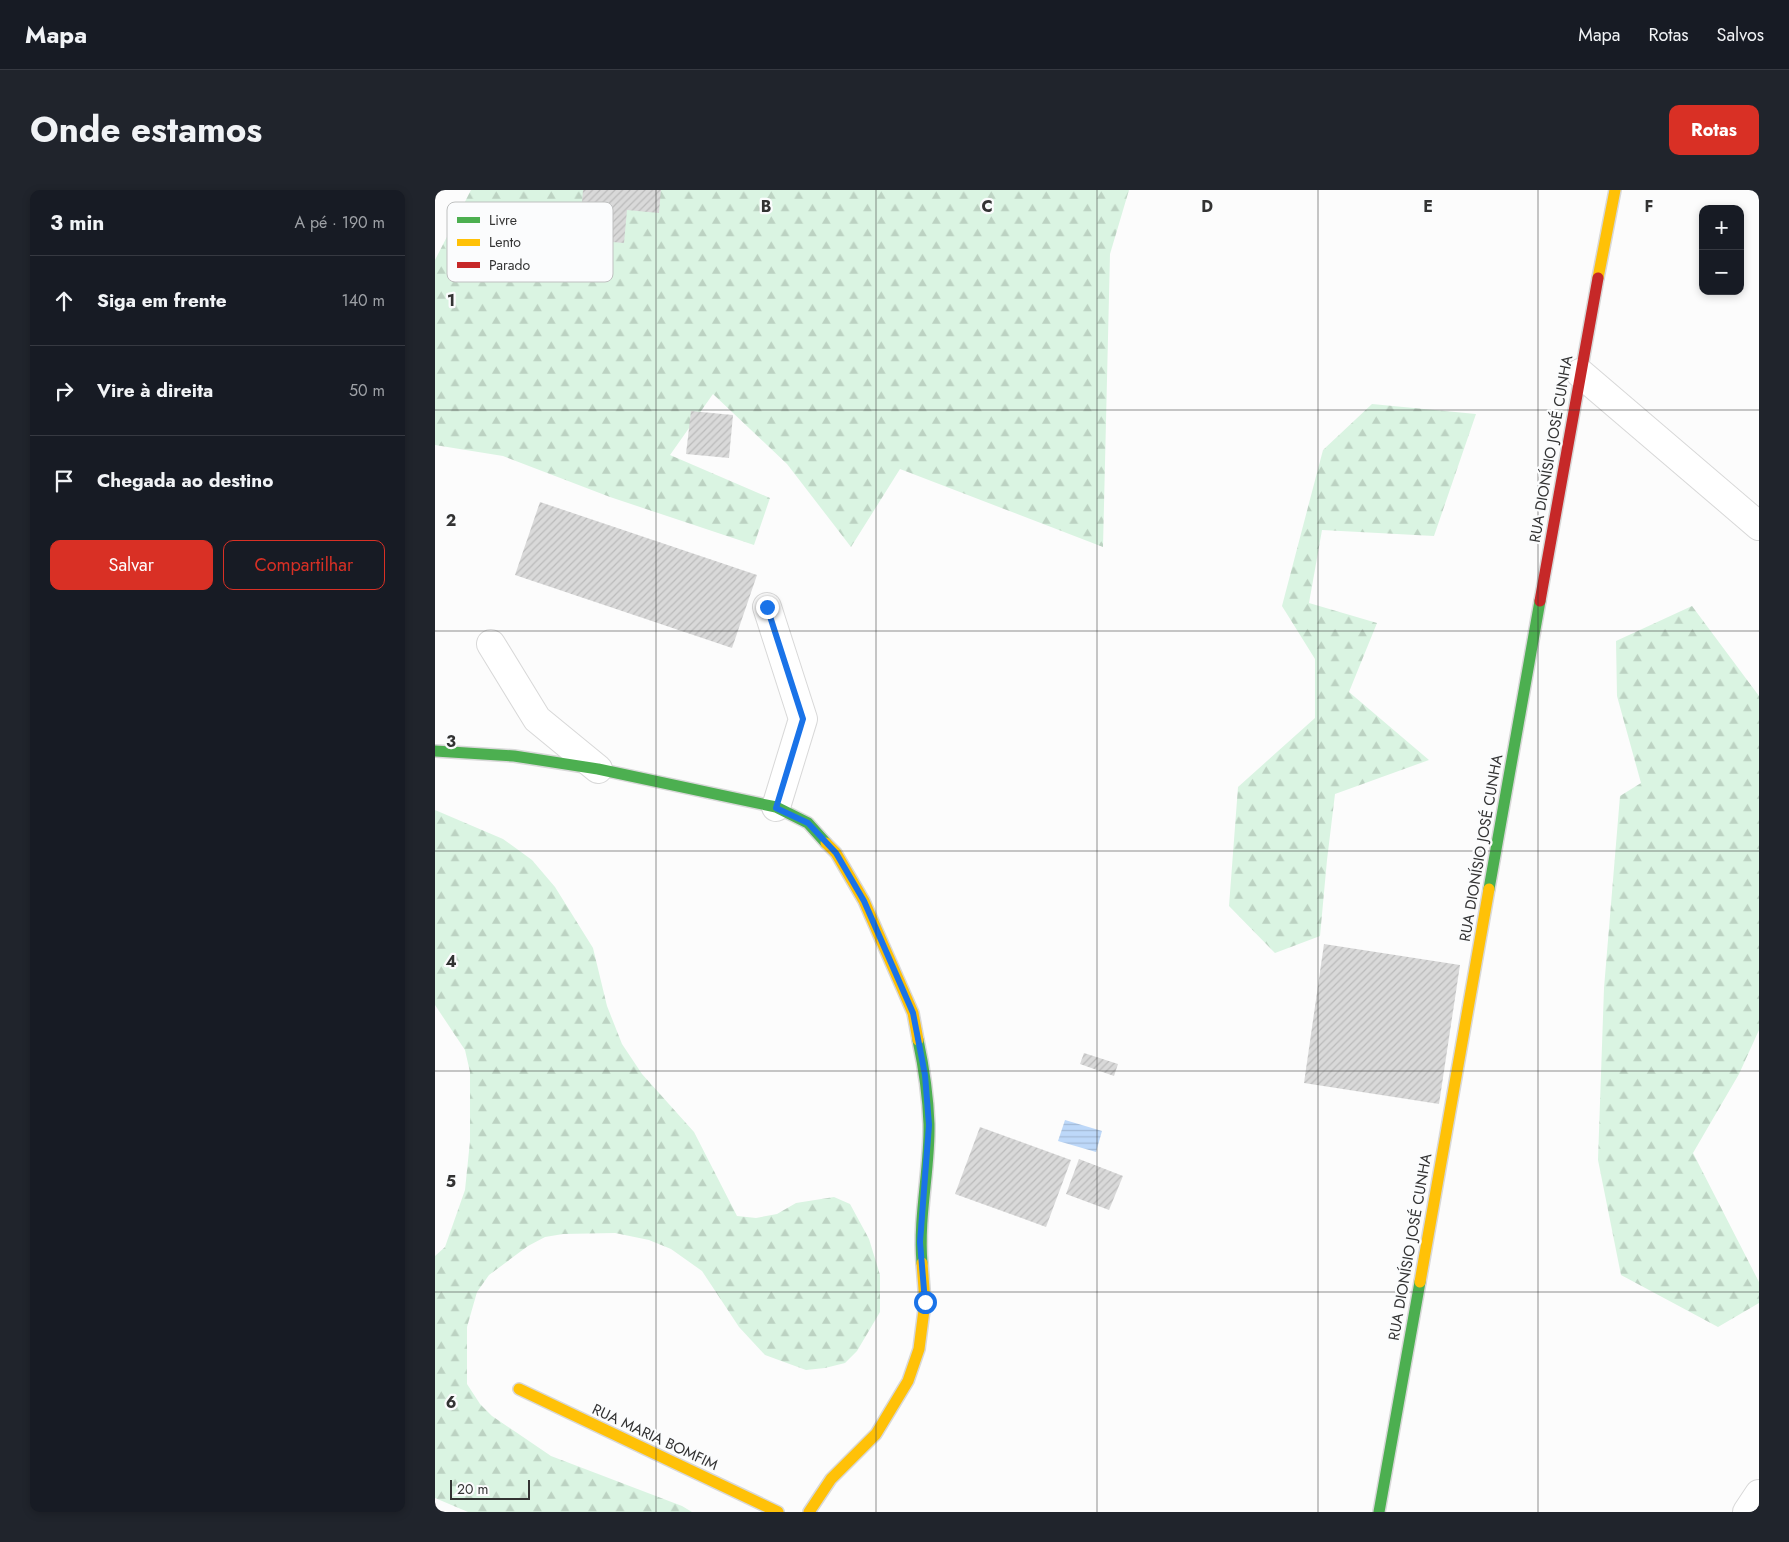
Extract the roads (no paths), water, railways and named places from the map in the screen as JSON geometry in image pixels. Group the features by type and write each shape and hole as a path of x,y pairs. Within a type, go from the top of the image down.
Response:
{"street":[{"name":"RUA DIONÍSIO JOSÉ CUNHA","path":"1379,1512 1580,373 1615,190"},
{"path":"1580,373 1759,526"},
{"path":"767,607 803,719 776,808"},
{"path":"491,644 537,719 598,769"},
{"path":"435,751 514,756 598,769 776,808 808,823 814,829 836,853 864,901 913,1013 925,1075 929,1125 920,1242 925,1302 919,1349 908,1381 876,1434 831,1479 809,1512"},
{"name":"RUA MARIA BOMFIM","path":"519,1390 778,1512"},
{"path":"1747,1512 1759,1494"}],"water":[{"path":"1065,1120 1102,1131 1096,1152 1058,1141"}]}
